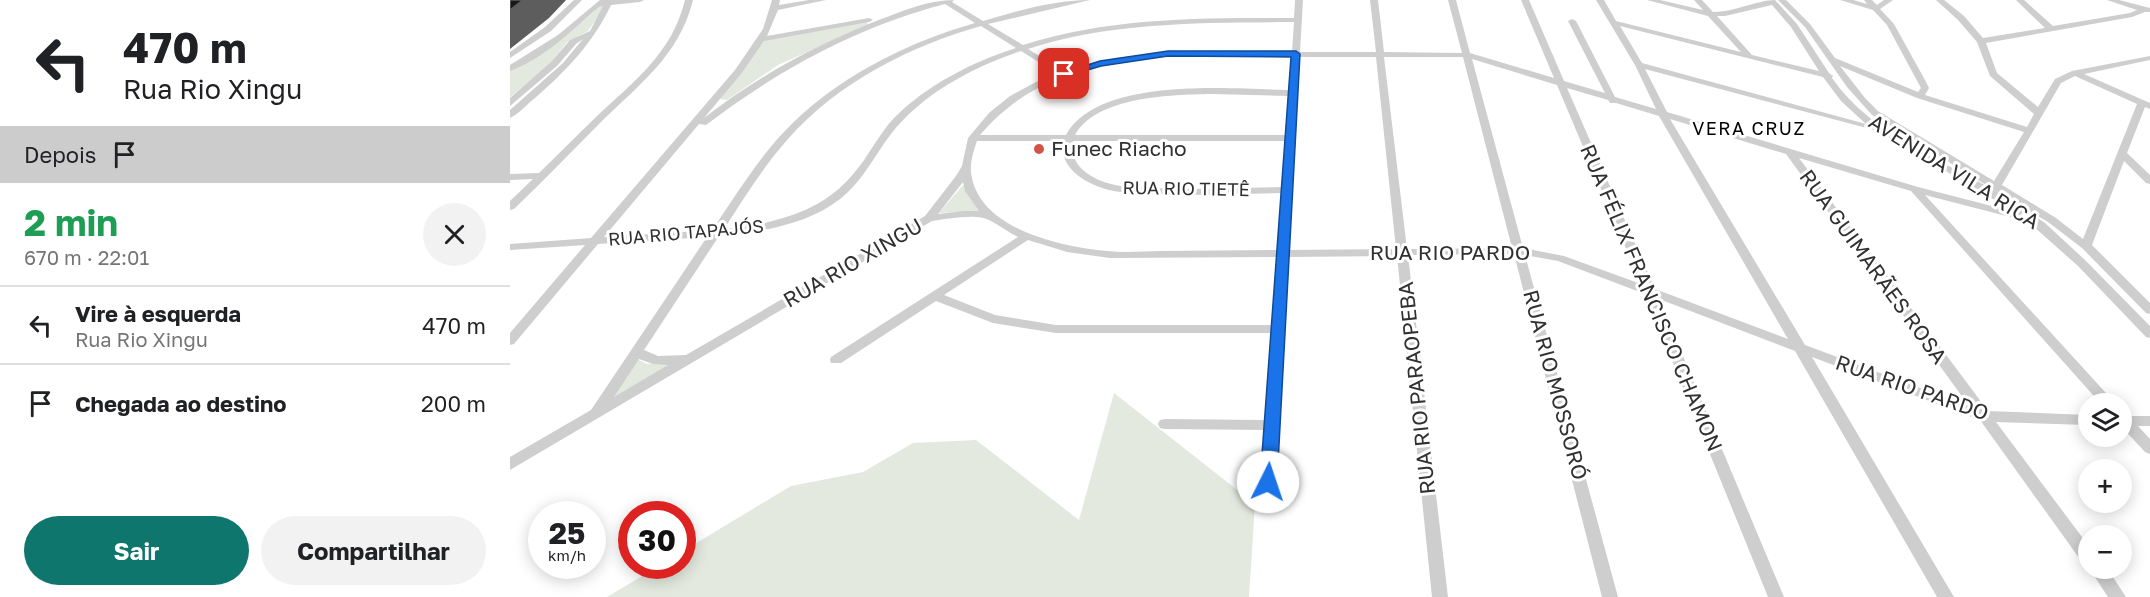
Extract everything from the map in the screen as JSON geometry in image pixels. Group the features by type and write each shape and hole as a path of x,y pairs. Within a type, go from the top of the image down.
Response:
{"street":[{"path":"510,56 548,29 576,2 597,4 606,1 640,0"},
{"path":"510,207 651,69 687,16 689,0"},
{"path":"510,341 712,104 761,39 776,4 822,0"},
{"path":"595,414 757,172 796,125 835,92 890,59 982,23 1086,0"},
{"path":"1268,482 1299,0"},
{"name":"RUA RIO PARAOPEBA","path":"1374,0 1440,597"},
{"name":"RUA RIO MOSSORÓ","path":"1452,0 1610,597"},
{"name":"RUA FÉLIX FRANCISCO CHAMON","path":"1525,0 1650,292 1776,597"},
{"path":"1600,0 1639,65 1663,114 1946,597"},
{"path":"1651,0 1711,14 1725,14 1776,1"},
{"path":"1698,0 1751,58"},
{"path":"1844,0 1876,8 1889,0"},
{"path":"1868,0 1890,24 1921,80 1925,88 1920,96"},
{"path":"1940,0 1961,18 1981,41 1994,74 2038,112"},
{"path":"2019,0 2051,29"},
{"path":"2111,0 2147,10"},
{"path":"510,115 568,63 596,28 606,1"},
{"path":"761,39 872,22 948,1 1064,74"},
{"name":"AVENIDA VILA RICA","path":"1776,1 1798,14 1845,79 1875,113 1997,185 2086,246 2150,310"},
{"name":"AVENIDA VILA RICA","path":"1776,1 1836,92 1850,105 1884,131 2004,207 2041,225 2064,245 2150,334"},
{"path":"510,68 546,47 578,23 597,4"},
{"path":"1981,41 2132,15 2147,10"},
{"name":"RUA RIO TAPAJÓS","path":"510,247 715,233 773,225 820,208 851,186 863,171 878,144 908,110 932,91 961,75 1023,48 1085,32 1142,24 1298,20"},
{"path":"1572,21 1613,101"},
{"path":"682,140 730,101 778,69 872,22"},
{"path":"548,29 578,23 596,28"},
{"path":"1615,23 1751,58 1845,79"},
{"path":"510,104 554,64 573,42 596,28"},
{"name":"RUA RIO XINGU","path":"510,464 929,218 966,169 973,138 985,122 1019,94 1064,74 1100,63 1168,54 1467,55 1613,101 1788,150 1914,189 2004,207"},
{"path":"1829,58 1920,96 2028,130"},
{"path":"1997,185 2058,81 2074,74 2150,58"},
{"path":"2139,60 2150,65"},
{"path":"1639,65 1884,131"},
{"path":"2074,74 2146,104 2086,246"},
{"path":"1068,138 1074,128 1086,117 1101,108 1145,95 1168,92 1294,93"},
{"path":"712,104 730,101"},
{"path":"973,138 1291,138"},
{"name":"RUA RIO TIETÊ","path":"1068,138 1068,159 1089,179 1109,187 1164,191 1288,190"},
{"name":"RUA GUIMARÃES ROSA","path":"1788,150 2078,544"},
{"path":"2123,154 2150,181"},
{"name":"RUA RIO PARDO","path":"966,169 966,180 970,189 987,215 1027,236 1060,247 1110,255 1519,251 1560,258 1803,351 1982,416 2078,420"},
{"path":"510,177 542,176"},
{"path":"1914,189 2099,393"},
{"path":"929,218 964,214 987,215"},
{"path":"836,360 1027,236"},
{"path":"935,296 993,319 1056,329 1279,329"},
{"path":"637,351 649,361 668,361 692,356"},
{"path":"2132,420 2150,421"},
{"path":"1165,424 1273,425"},
{"path":"2132,430 2150,448"},
{"path":"2105,579 2118,597"}],"shaded area":[{"path":"602,4 605,6 588,31 567,42 548,66 510,97 510,70 558,41"},
{"path":"867,22 868,25 778,65 727,100 720,99 765,40"},
{"path":"963,185 979,211 939,213"},
{"path":"635,358 647,364 680,361 604,406"},
{"path":"1114,393 1255,504 1249,597 607,597 637,579 696,579 696,543 791,486 863,472 913,443 976,440 1079,520"}],"building":[{"path":"510,0 523,0 510,10"}],"place":[{"name":"Funec Riacho","path":"1039,149"}],"district":[{"name":"VERA CRUZ","path":"1749,129"}],"route":[{"path":"1064,74 1100,63 1168,54 1296,54 1268,482"}]}
